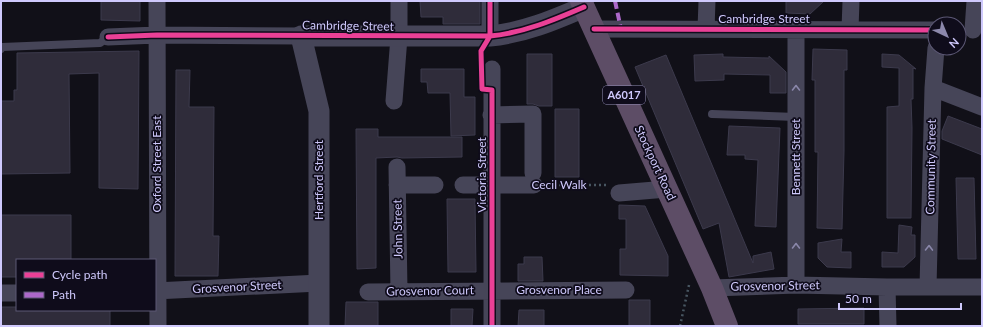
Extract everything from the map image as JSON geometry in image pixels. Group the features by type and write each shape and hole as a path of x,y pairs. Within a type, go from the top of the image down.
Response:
{"highway":[{"name":"Stockport Road","path":"583,4 712,288 727,326"}],"street":[{"name":"Oxford Street East","path":"157,1 158,326"},
{"path":"394,101 399,37 399,1"},
{"path":"490,1 490,36"},
{"path":"706,29 707,1"},
{"path":"850,1 850,29"},
{"path":"971,30 975,1"},
{"name":"Cambridge Street","path":"108,37 157,35 399,37 509,35 558,19 583,4"},
{"name":"Cambridge Street","path":"594,29 927,30"},
{"name":"Bennett Street","path":"796,30 796,285"},
{"name":"Hertford Street","path":"302,36 319,111 318,326"},
{"name":"Community Street","path":"928,287 933,88 935,56"},
{"name":"Victoria Street","path":"492,69 492,326"},
{"path":"933,88 982,107"},
{"path":"492,115 533,114 534,179"},
{"name":"John Street","path":"397,167 399,291"},
{"name":"Cecil Walk","path":"463,185 492,185 534,179"},
{"path":"398,185 435,185"},
{"path":"619,193 667,189"},
{"name":"Grosvenor Street","path":"157,291 319,283"},
{"name":"Grosvenor Street","path":"712,288 796,285 982,287"},
{"path":"887,287 888,326"},
{"name":"Grosvenor Place","path":"492,291 626,290"},
{"name":"Grosvenor Court","path":"368,292 492,291"},
{"path":"1,293 16,293"}],"lane":[{"path":"1,49 2,47 100,44 108,37"},
{"path":"712,114 796,117"}],"path":[{"path":"680,326 690,282"}],"building":[{"path":"101,1 140,1 140,21 101,20"},
{"path":"420,1 480,1 480,24 443,24 443,17 421,17"},
{"path":"786,1 824,1 810,14 786,13"},
{"path":"813,49 847,50 847,70 844,70 842,229 817,228 818,152 815,152 815,80 812,80"},
{"path":"139,51 138,189 99,188 99,73 69,74 70,173 1,174 1,101 14,101 14,90 17,90 17,53"},
{"path":"527,54 552,54 552,106 527,104"},
{"path":"723,54 723,57 769,58 769,56 786,72 786,93 770,93 770,75 724,74 724,80 695,81 694,55"},
{"path":"882,54 899,55 916,69 913,68 913,99 911,99 911,218 887,218 887,107 899,106 899,68 882,67"},
{"path":"666,55 753,263 753,256 771,252 774,269 729,277 719,223 703,229 635,67"},
{"path":"421,69 464,69 464,97 475,97 475,135 451,136 450,93 428,93 427,82 421,82"},
{"path":"176,70 190,70 189,107 214,107 213,236 219,236 218,276 175,276"},
{"path":"555,109 579,109 579,177 555,177"},
{"path":"948,116 982,129 982,155 942,139 942,131"},
{"path":"729,126 780,128 776,227 755,226 758,160 745,159 745,155 727,155"},
{"path":"356,129 378,129 378,137 462,137 462,157 376,158 376,268 357,269"},
{"path":"956,178 974,178 976,259 958,259"},
{"path":"447,199 475,199 476,272 448,272"},
{"path":"619,205 645,206 668,256 668,276 620,275 620,249 626,249 626,219 619,219"},
{"path":"1,215 71,215 71,259 16,259 16,277 1,277"},
{"path":"899,225 912,227 911,235 915,235 915,257 904,267 882,267 882,252 898,253"},
{"path":"842,239 841,252 851,252 851,268 827,267 818,258 818,243"},
{"path":"524,257 542,257 543,281 518,281 518,264 524,264"},
{"path":"629,300 650,300 650,326 629,326"},
{"path":"346,302 378,302 378,326 345,326"},
{"path":"1,307 16,307 16,311 110,311 110,326 1,326"},
{"path":"864,308 864,324 798,324 798,309"},
{"path":"451,309 473,309 472,326 451,326"},
{"path":"519,310 544,310 544,326 518,326"}],"marked path":[{"path":"615,1 621,29"}],"cycle path":[{"path":"490,1 490,36 481,51 482,89 492,90 492,326"},
{"path":"108,37 157,35 490,36 526,29 584,7"},
{"path":"594,29 927,30"}]}
